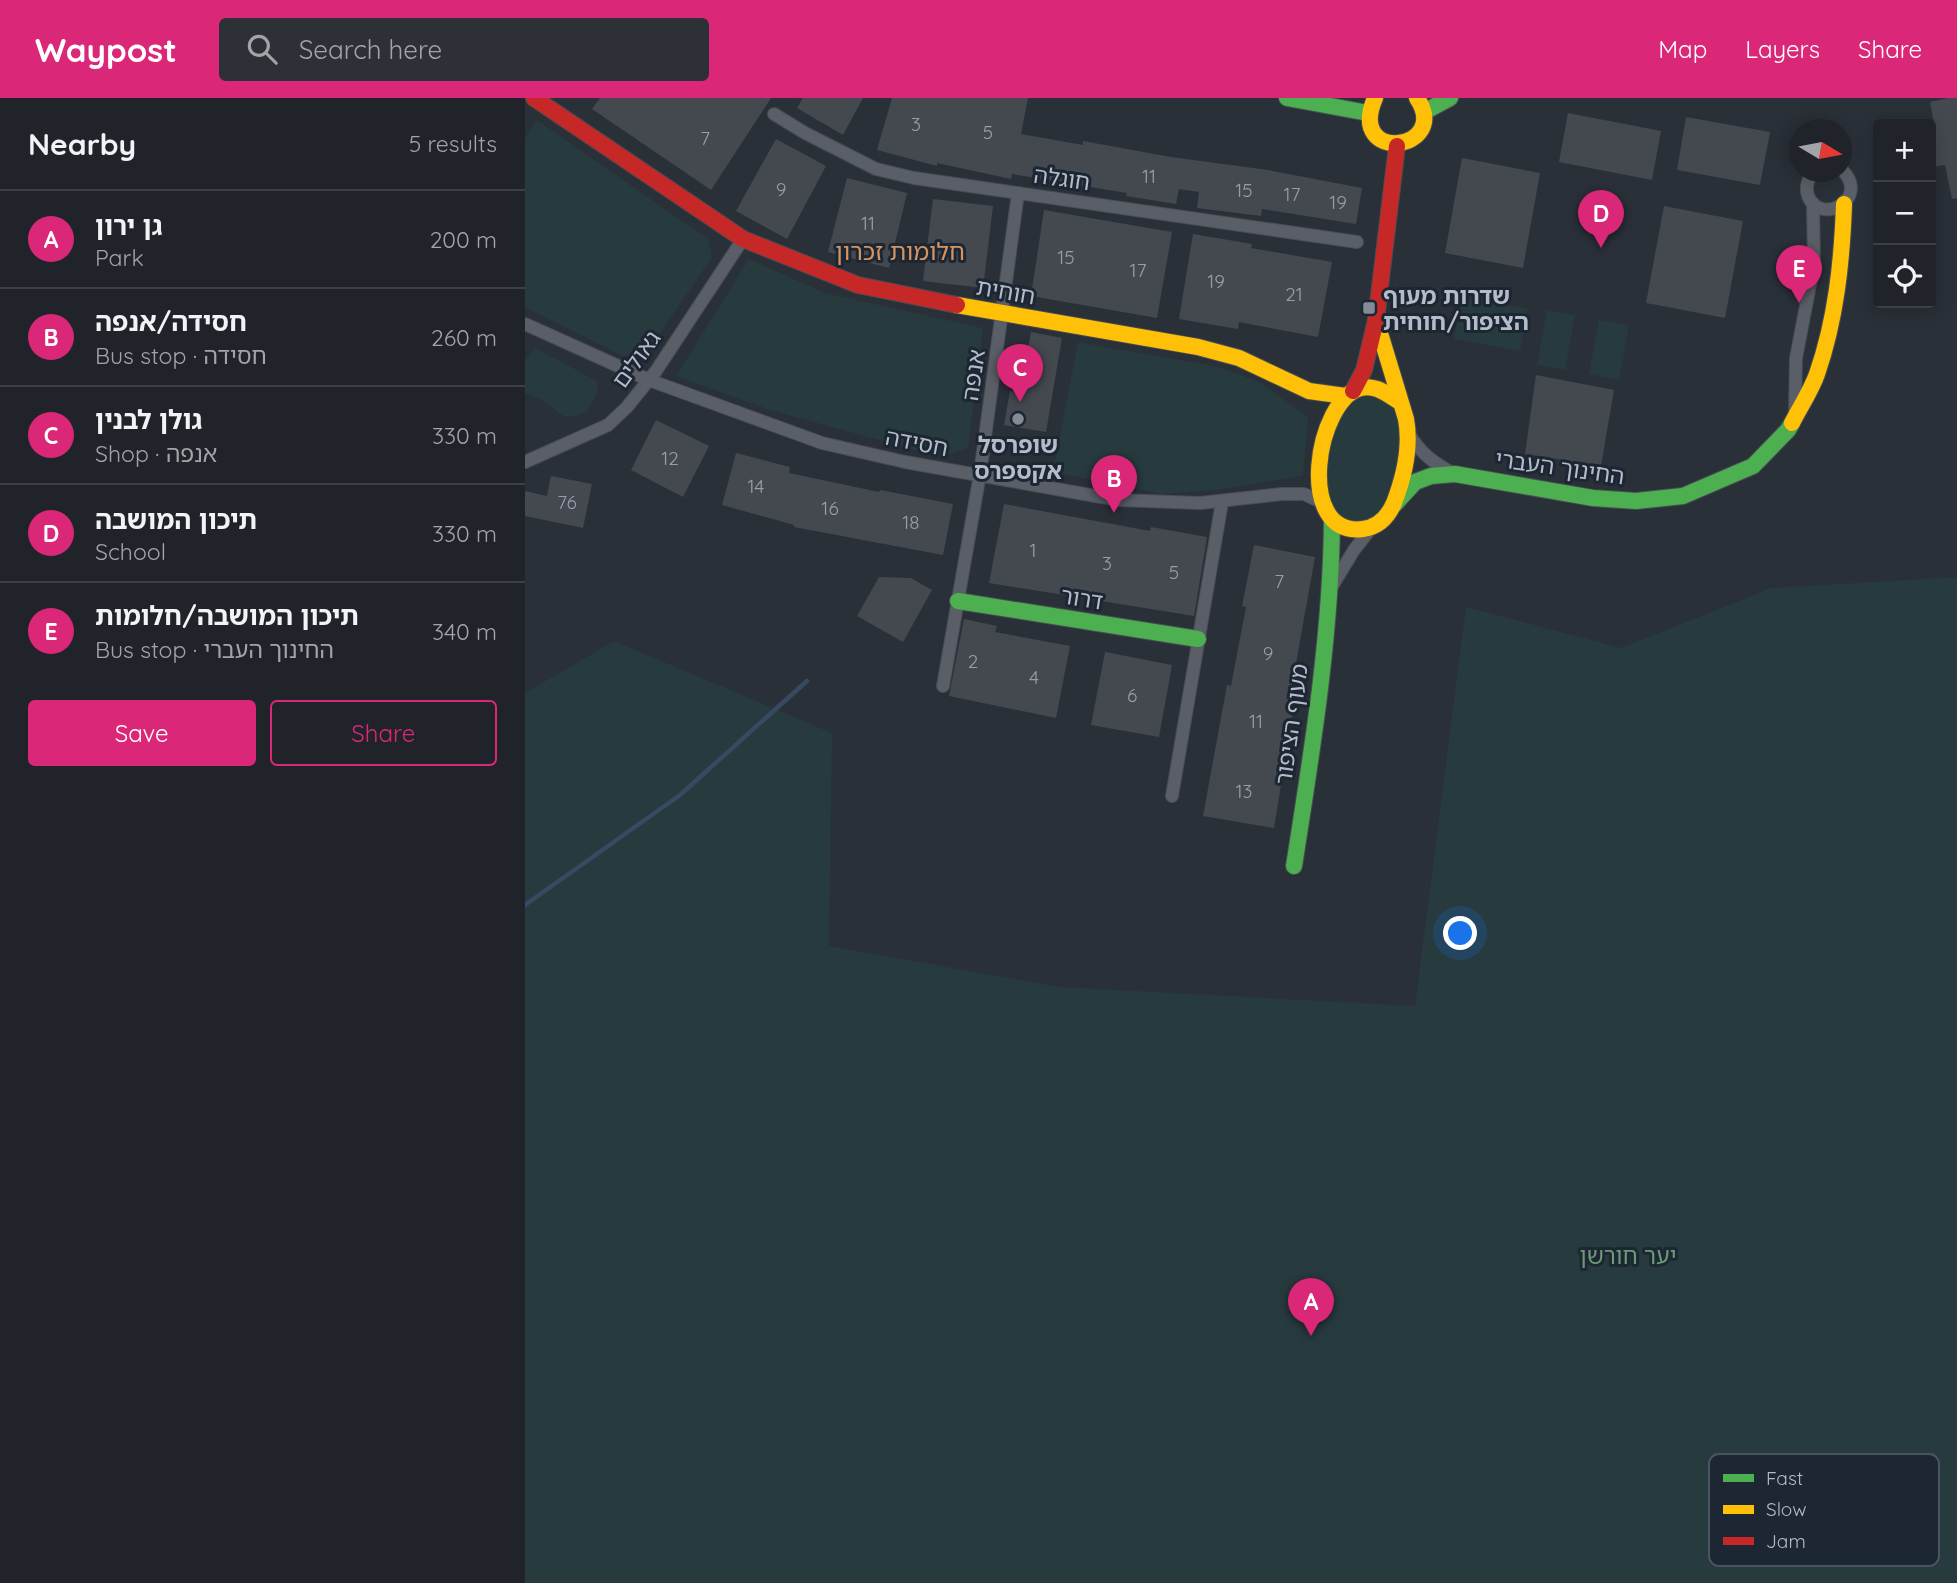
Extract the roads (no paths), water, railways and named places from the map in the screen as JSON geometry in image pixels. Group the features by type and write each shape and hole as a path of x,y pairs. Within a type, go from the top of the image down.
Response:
{"street":[{"name":"חוחית","path":"534,98 743,239 858,285 1003,315 1198,346 1239,358 1309,391 1349,393"},
{"path":"1287,98 1368,113"},
{"path":"1375,98 1368,113 1372,132 1387,144 1397,146 1406,144 1421,131 1421,105 1450,98"},
{"name":"חוגלה","path":"775,114 805,133 876,169 914,178 1357,242"},
{"path":"1376,320 1408,432 1402,478 1389,514 1372,527 1350,529 1332,520 1321,502 1320,467 1337,405 1349,393 1364,370 1376,320 1397,146"},
{"path":"1795,413 1796,358 1814,264 1813,203 1807,182"},
{"path":"1813,203 1831,210 1843,204 1848,199 1850,182"},
{"name":"אנפה","path":"943,686 980,474 1018,193"},
{"name":"החינוך העברי","path":"1394,505 1415,482 1431,476 1455,474 1593,498 1636,500 1682,496 1753,466 1788,430 1816,377 1833,316 1843,249 1843,204"},
{"name":"גאולים","path":"525,462 608,425 649,380 743,239"},
{"name":"חסידה","path":"525,324 649,380 822,443 905,462 1148,503 1222,502 1282,494 1304,495 1321,502"},
{"path":"1349,393 1366,387 1378,388 1390,393 1400,402"},
{"name":"החינוך העברי","path":"1408,432 1419,450 1433,462 1455,474"},
{"path":"1172,796 1222,502"},
{"name":"מעוף הציפור","path":"1294,866 1320,690 1331,588 1332,520"},
{"name":"מעוף הציפור","path":"1331,588 1354,550 1372,527"},
{"name":"דרור","path":"958,601 1198,639"}],"waterway":[{"path":"525,905 680,795 807,681"}],"place":[{"name":"תיכון המושבה","path":"1601,248"},
{"name":"תיכון המושבה/חלומות","path":"1799,303"},
{"name":"שדרות מעוף הציפור/חוחית","path":"1369,308"},
{"name":"גולן לבנין","path":"1020,402"},
{"name":"שופרסל אקספרס","path":"1018,419"},
{"name":"חסידה/אנפה","path":"1114,513"},
{"name":"גן ירון","path":"1311,1336"}],"district":[{"name":"חלומות זכרון","path":"900,251"}],"park label":[{"name":"יער חורשן","path":"1628,1255"}]}
